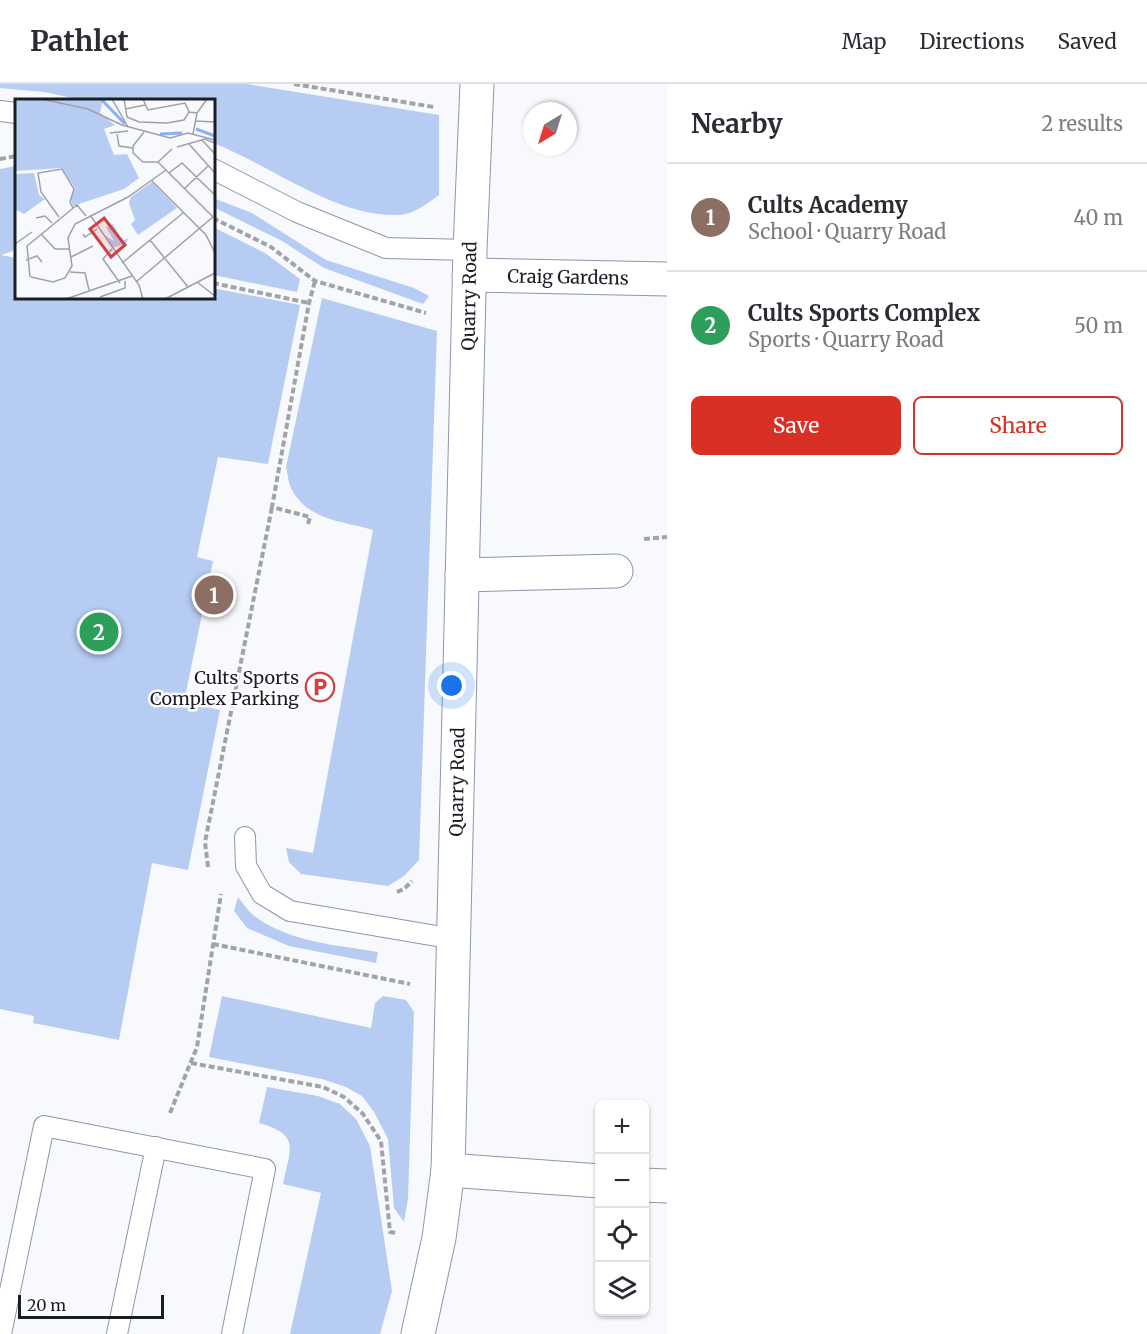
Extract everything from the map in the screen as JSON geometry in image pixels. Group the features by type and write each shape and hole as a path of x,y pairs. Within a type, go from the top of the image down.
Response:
{"street":[{"name":"Quarry Road","path":"418,1334 439,1238 447,1170 468,318 477,96"},
{"name":"Craig Gardens","path":"470,262 667,279"},
{"path":"462,575 616,571"},
{"path":"447,1170 595,1181"},
{"path":"649,1185 667,1186"}],"lane":[{"path":"0,111 15,113"},
{"path":"214,170 297,212 386,248 470,262"},
{"path":"245,837 246,866 251,876 262,894 290,911 453,939"},
{"path":"1,1334 44,1126 265,1169 232,1334"},
{"path":"117,1334 156,1147"}],"path":[{"path":"294,84 438,108 477,96"},
{"path":"0,159 15,156"},
{"path":"214,218 271,247 315,281 438,317 468,318"},
{"path":"156,1147 198,1047 221,891 208,871 205,842 315,281"},
{"path":"214,283 309,303"},
{"path":"272,507 310,517 308,524"},
{"path":"395,893 404,890 419,873 455,874"},
{"path":"221,891 251,876"},
{"path":"213,944 415,986 452,987"},
{"path":"191,1063 322,1087 344,1097 363,1114 381,1141 390,1232 439,1238"}],"shaded area":[{"path":"0,84 247,84 439,115 439,195 415,211 398,215 350,208 327,199 214,143 214,99 77,99 44,92 0,88"},
{"path":"15,166 13,251 1,255 15,258 15,298 214,298 214,288 300,305 268,464 218,457 197,557 213,561 184,702 220,710 188,870 152,863 119,1040 33,1023 34,1016 0,1009 0,169"},
{"path":"214,198 252,213 326,260 414,288 429,296 423,304 324,268 282,241 214,207"},
{"path":"214,228 265,253 300,279 297,292 214,275"},
{"path":"322,298 437,331 419,860 404,876 388,886 301,874 289,862 286,848 313,853 373,530 317,514 299,500 289,481 286,467"},
{"path":"238,897 253,915 281,931 313,941 378,952 376,963 289,946 247,928 234,911"},
{"path":"222,996 371,1028 375,1003 383,996 406,1000 414,1012 408,1199 404,1222 394,1208 388,1139 374,1112 362,1096 346,1087 322,1079 209,1057"},
{"path":"267,1087 318,1096 340,1104 356,1119 370,1146 392,1291 380,1334 290,1334 321,1193 283,1184 290,1152 287,1138 259,1123"}],"place":[{"name":"Cults Academy","path":"214,595"},
{"name":"Cults Sports Complex","path":"99,632"},
{"name":"Cults Sports Complex Parking","path":"320,687"}]}
